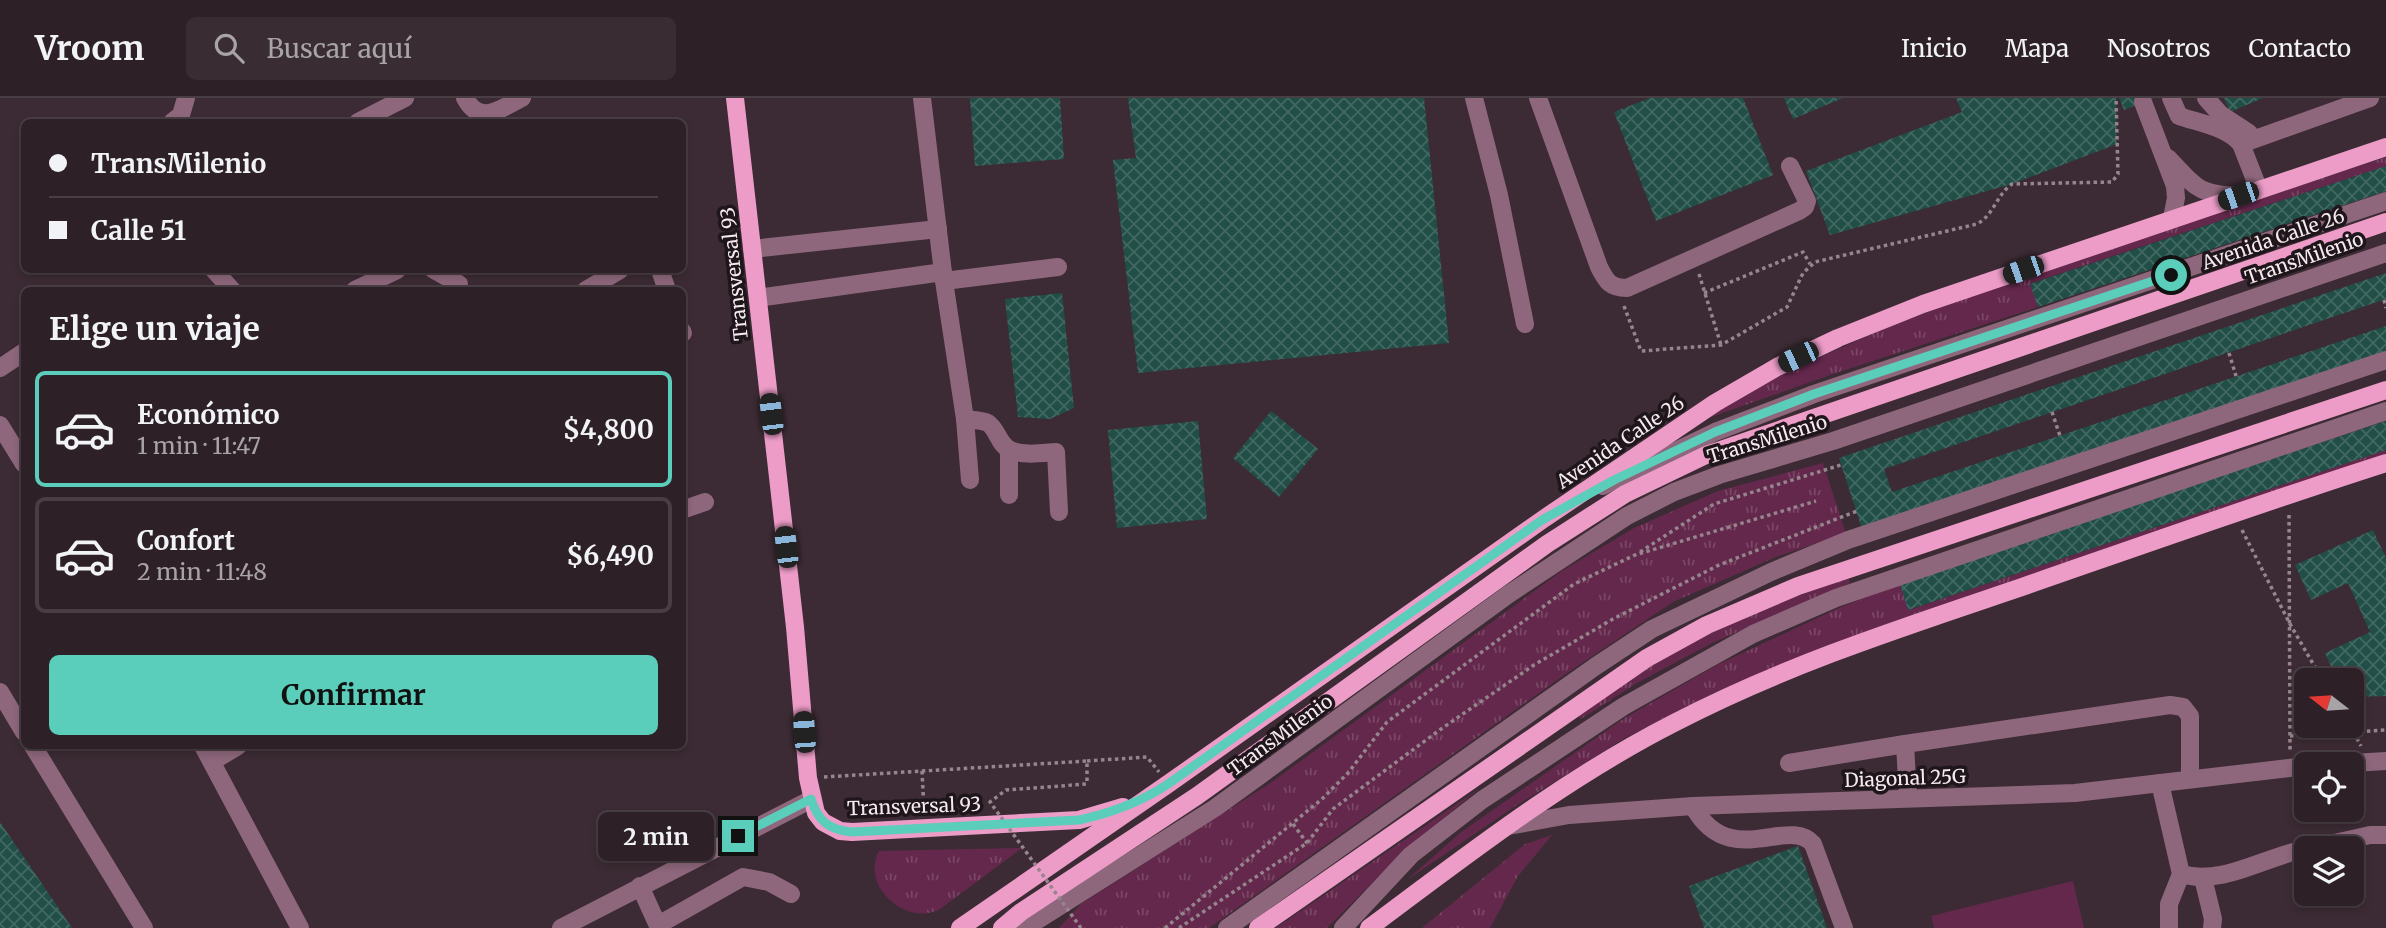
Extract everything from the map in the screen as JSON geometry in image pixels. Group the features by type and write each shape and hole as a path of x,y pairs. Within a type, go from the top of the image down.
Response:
{"main road":[{"name":"Transversal 93","path":"736,98 795,627 808,778 816,813 822,822 840,831 924,828 1079,820 1108,813 1149,797"},
{"name":"Avenida Calle 26","path":"960,928 1542,520 1715,403 1777,367 1838,338 1923,304 2386,147"},
{"name":"Avenida Calle 26","path":"1002,928 1021,912 1197,796 1547,544 1625,495 1706,455 2386,222"},
{"path":"1258,928 1613,680 1707,625 1798,586 2386,390"},
{"path":"1369,928 1505,827 1584,773 1674,723 1754,685 1864,641 2386,463"}],"street":[{"path":"176,119 181,115 186,98"},
{"path":"364,119 405,98"},
{"path":"465,98 471,109 480,113 491,113 522,98"},
{"path":"922,98 943,277 965,419 970,480"},
{"path":"1474,98 1499,195 1525,324"},
{"path":"1538,98 1599,267 1605,280 1618,288 1627,288 1805,207 1805,195 1790,166"},
{"path":"2171,98 2179,116"},
{"path":"2206,98 2220,114 2259,138"},
{"path":"2241,144 2370,98"},
{"path":"2143,102 2165,155 2176,192 2172,218"},
{"path":"2153,126 2179,116 2227,133 2241,144 2259,190"},
{"path":"2165,155 2201,190 2212,195 2238,196"},
{"name":"TransMilenio","path":"1542,520 1664,456 1715,432 1777,408 2386,201"},
{"path":"752,249 937,229"},
{"name":"TransMilenio","path":"1025,928 1047,920 1215,808 1509,594 1627,516 1674,492 1719,475 1833,441 2386,253"},
{"path":"758,298 1058,267"},
{"path":"217,273 229,287"},
{"path":"361,287 391,273"},
{"path":"438,273 456,287"},
{"path":"591,287 615,273"},
{"path":"0,368 21,354"},
{"path":"1227,928 1652,629 1772,572 1848,540 2386,360"},
{"path":"1343,928 1411,855 1482,800 1623,706 1752,634 1836,598 2386,411"},
{"path":"965,419 986,422 1009,450 1024,453 1056,452 1059,512"},
{"path":"0,425 21,459"},
{"path":"1009,450 1009,495"},
{"path":"686,509 705,502"},
{"path":"0,692 21,727"},
{"path":"1789,763 2177,705 2183,707 2190,716 2190,779"},
{"path":"1905,744 1908,798"},
{"path":"35,749 144,928"},
{"path":"205,749 300,928"},
{"path":"213,761 233,749"},
{"path":"2364,762 2386,761"},
{"name":"Diagonal 25G","path":"1505,827 1569,815 1693,806 2075,793 2294,766"},
{"path":"2160,783 2181,874 2169,904 2169,928"},
{"path":"561,928 811,799"},
{"path":"1693,806 1709,828 1742,841 1790,834 1804,836 1809,840 1844,928"},
{"path":"2364,836 2386,835"},
{"path":"2181,874 2203,878 2294,852"},
{"path":"640,886 658,926 743,877 769,882 791,894"},
{"path":"2203,878 2213,919 2212,928"}],"path":[{"path":"1618,288 1642,351 1721,345 1787,307 1810,264 1977,224 1989,216 2005,190 2012,184 2115,181 2118,174 2116,98"},
{"path":"1704,293 1803,252 1810,264"},
{"path":"1694,258 1721,345"},
{"path":"2384,300 2386,308"},
{"path":"2228,353 2236,376"},
{"path":"2052,412 2060,436"},
{"path":"1165,928 1322,799 1348,773 1387,722 1574,584 1635,555 1714,504 1841,465"},
{"path":"1635,555 1816,502"},
{"path":"1179,928 1307,843 1333,809 1441,729 1534,665 1613,619 1719,565 1857,511"},
{"path":"2289,515 2290,736 2294,752"},
{"path":"2242,528 2290,624 2315,668"},
{"path":"2290,736 2386,730"},
{"path":"808,778 1147,757"},
{"path":"1081,928 990,803 1006,790 1087,784 1087,761"},
{"path":"922,771 924,828"},
{"path":"1293,824 1307,843"}],"green space":[{"path":"2386,157 2386,166 2031,283 2038,307 1694,423 1786,372 1895,324 2031,275"},
{"path":"2386,450 2386,456 1816,651 1716,692 1625,738 1514,807 1407,880 1460,833 1623,719 1719,664 1839,608 1900,584 1909,610"},
{"path":"1823,463 1846,534 1778,556 1673,602 1570,671 1209,928 1059,928 1081,904 1269,784 1562,571 1634,528 1718,491"},
{"path":"1848,577 1850,583 1712,643 1637,683 1581,719 1576,714 1657,661 1737,619"},
{"path":"1480,788 1400,855 1327,928 1276,928"},
{"path":"1552,835 1518,876 1490,928 1422,928 1525,844"},
{"path":"1022,848 940,909 927,913 914,913 901,908 881,890 876,878 875,865 879,851"},
{"path":"2073,881 2084,928 1934,928 1931,916"}],"building":[{"path":"970,98 1060,98 1064,159 975,166"},
{"path":"1128,98 1424,98 1449,343 1138,373 1113,160 1136,158"},
{"path":"1650,98 1743,98 1773,175 1656,221 1614,112"},
{"path":"1784,98 1843,98 1793,119"},
{"path":"1956,98 2116,98 2117,144 2012,184 1830,235 1806,171 1962,112"},
{"path":"2119,98 2154,98 2124,110"},
{"path":"2224,98 2263,98 2230,112"},
{"path":"2386,166 2386,191 2038,307 2030,284"},
{"path":"2386,273 2386,299 1884,469 1892,492 2386,326 2386,352 1862,529 1839,458"},
{"path":"1062,293 1074,408 1050,419 1018,417 1005,299"},
{"path":"1271,411 1318,449 1279,497 1233,458"},
{"path":"1198,421 1207,519 1117,528 1108,430"},
{"path":"2386,421 2386,450 1908,610 1900,584"},
{"path":"2373,530 2386,558 2386,696 2364,697 2364,668 2332,668 2325,653 2370,632 2348,583 2311,600 2295,565"},
{"path":"0,822 72,928 0,928"},
{"path":"1798,846 1827,928 1704,928 1689,886"}],"route":[{"path":"738,836 811,799 822,822 840,831 852,832 1079,820 1108,813 1149,797 1542,520 1614,480 1715,432 1814,394 2171,275"}]}
